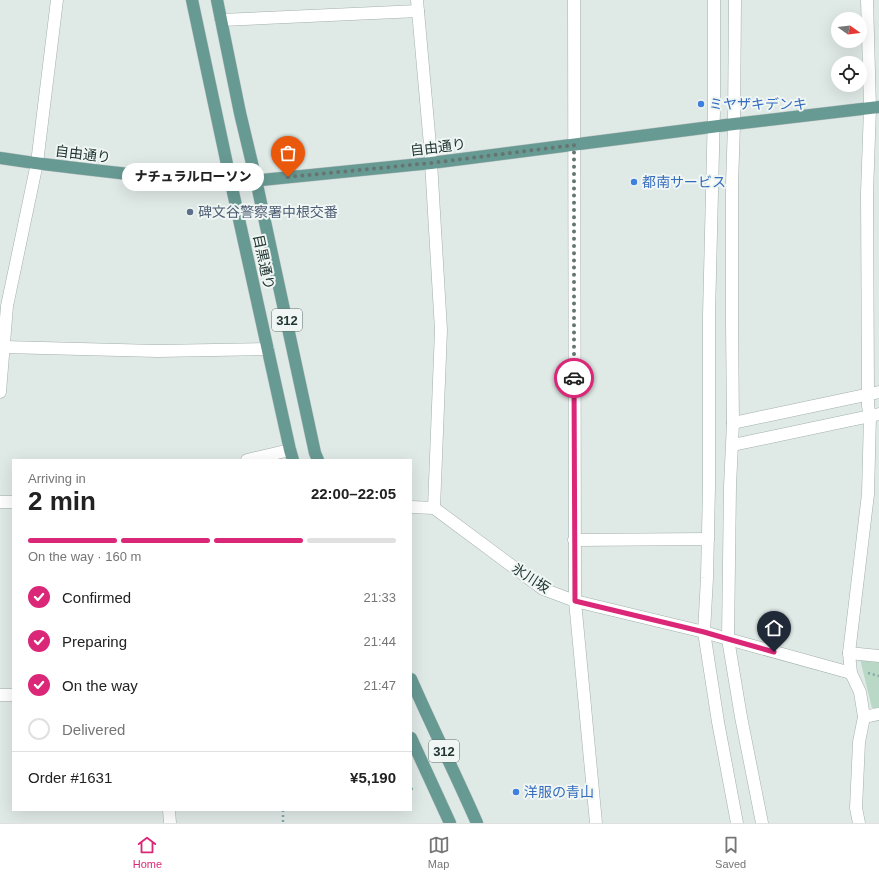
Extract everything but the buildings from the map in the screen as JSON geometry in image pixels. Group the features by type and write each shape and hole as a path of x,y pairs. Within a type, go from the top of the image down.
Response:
{"main road":[{"name":"目黒通り","path":"192,0 292,455"},
{"name":"目黒通り","path":"217,0 240,113 318,459"},
{"name":"自由通り","path":"0,158 36,164 204,182 231,183 431,163 874,107"},
{"name":"312","path":"412,681 429,720 450,761 477,823"},
{"name":"312","path":"412,740 450,823"}],"street":[{"path":"0,392 4,347 3,304 36,164 57,0"},
{"path":"574,0 575,601 596,823"},
{"path":"714,0 714,127 709,307 709,487 704,632 718,722 737,823"},
{"path":"735,0 732,185 733,445 730,486 728,639 741,717 762,823"},
{"path":"859,823 856,808 859,750 864,717 860,692 851,673 849,653 874,494 874,107 867,0"},
{"path":"221,20 418,5 431,163 441,330 434,508 412,506"},
{"path":"4,347 157,351 268,349"},
{"path":"733,423 873,393"},
{"path":"733,445 874,415"},
{"path":"256,459 292,455"},
{"path":"0,502 12,502"},
{"name":"氷川坂","path":"434,508 543,589 575,601 704,632 851,673"},
{"path":"574,540 708,539"},
{"path":"849,653 879,656"},
{"path":"0,695 12,696"},
{"path":"864,717 879,714"},
{"path":"169,811 170,823"}],"path":[{"path":"412,789 416,788"},
{"path":"283,811 283,823"}],"green space":[{"path":"860,659 879,661 879,708 872,708"}],"way so far":[{"path":"288,177 431,163 574,145 574,378"}],"place":[{"name":"ミヤザキデンキ","path":"701,104"},
{"name":"ナチュラルローソン","path":"288,177"},
{"name":"都南サービス","path":"634,182"},
{"name":"碑文谷警察署中根交番","path":"190,212"},
{"name":"洋服の青山","path":"516,792"}],"route":[{"path":"574,378 575,601 704,632 774,652"}]}
